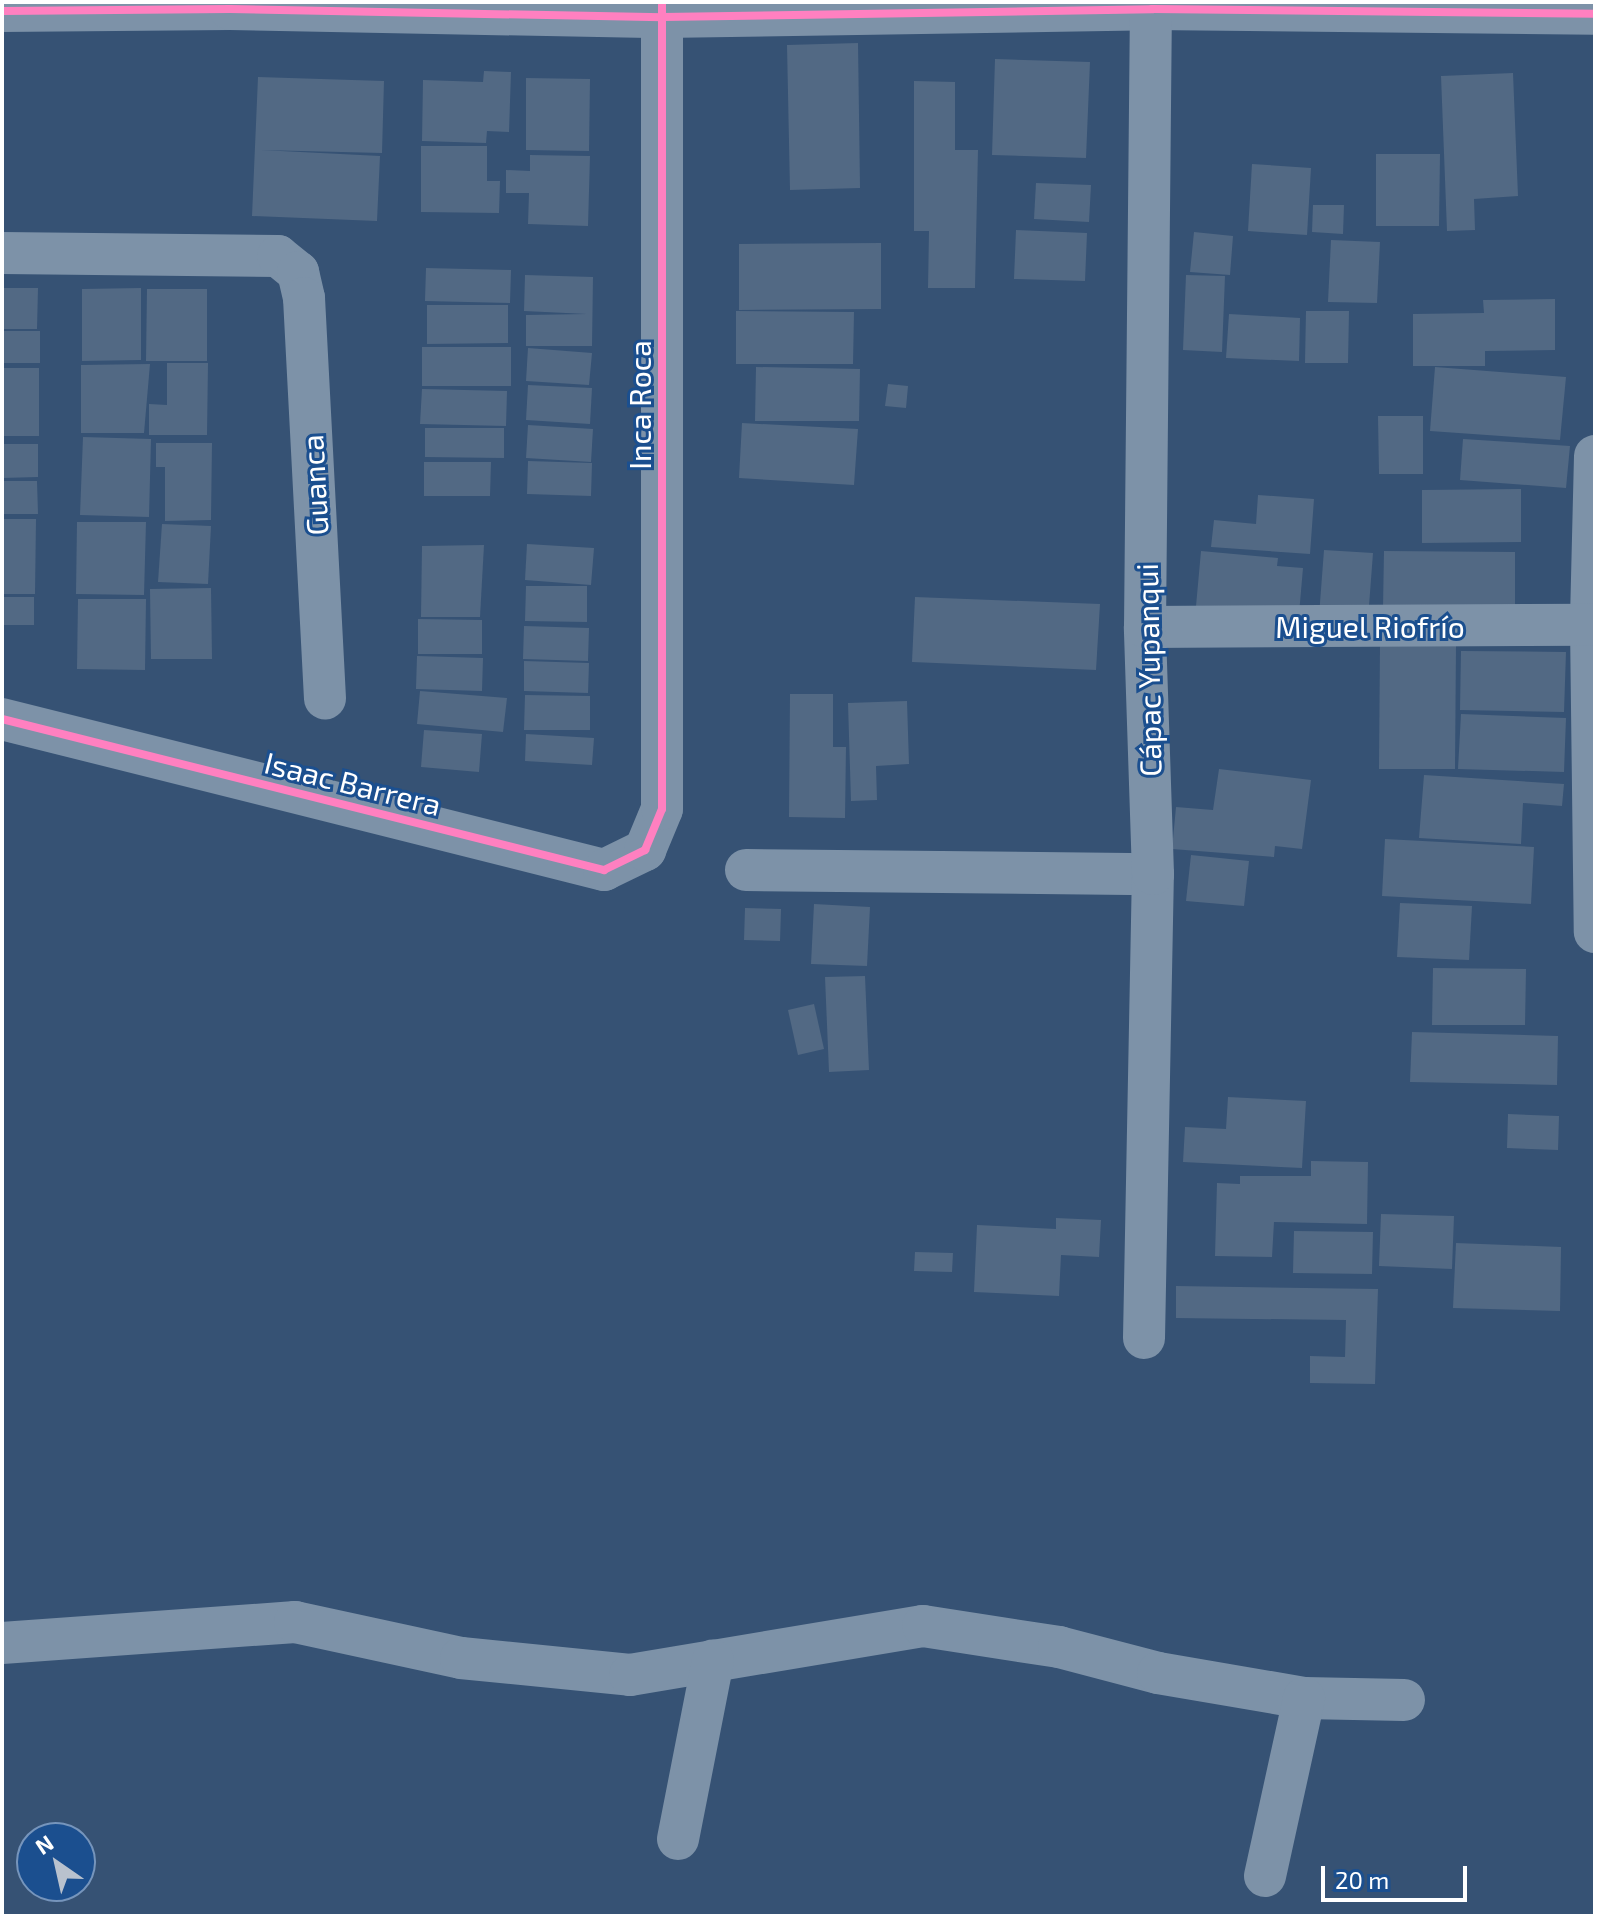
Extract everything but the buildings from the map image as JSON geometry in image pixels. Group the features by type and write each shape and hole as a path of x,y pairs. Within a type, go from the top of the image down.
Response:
{"street":[{"path":"2,11 228,5 663,9 1151,6 1595,14"},
{"name":"Cápac Yupanqui","path":"1144,1338 1153,874 1145,627 1151,6"},
{"name":"Inca Roca","path":"662,809 663,9"},
{"name":"Guanca","path":"2,253 278,256 298,272 304,298 325,698"},
{"path":"1595,456 1595,932"},
{"name":"Miguel Riofrío","path":"1145,627 1593,625"},
{"name":"Isaac Barrera","path":"2,719 604,870 645,850 662,809"},
{"path":"746,870 1153,874"},
{"path":"2,1643 295,1622 461,1658 630,1675 923,1626 1059,1647 1158,1673 1304,1698 1404,1700"},
{"path":"678,1839 713,1660"},
{"path":"1265,1876 1304,1698"}],"cycle path":[{"path":"2,719 604,870 645,850 662,809 662,2"},
{"path":"2,11 230,9 663,17 1152,9 1595,14"}]}
